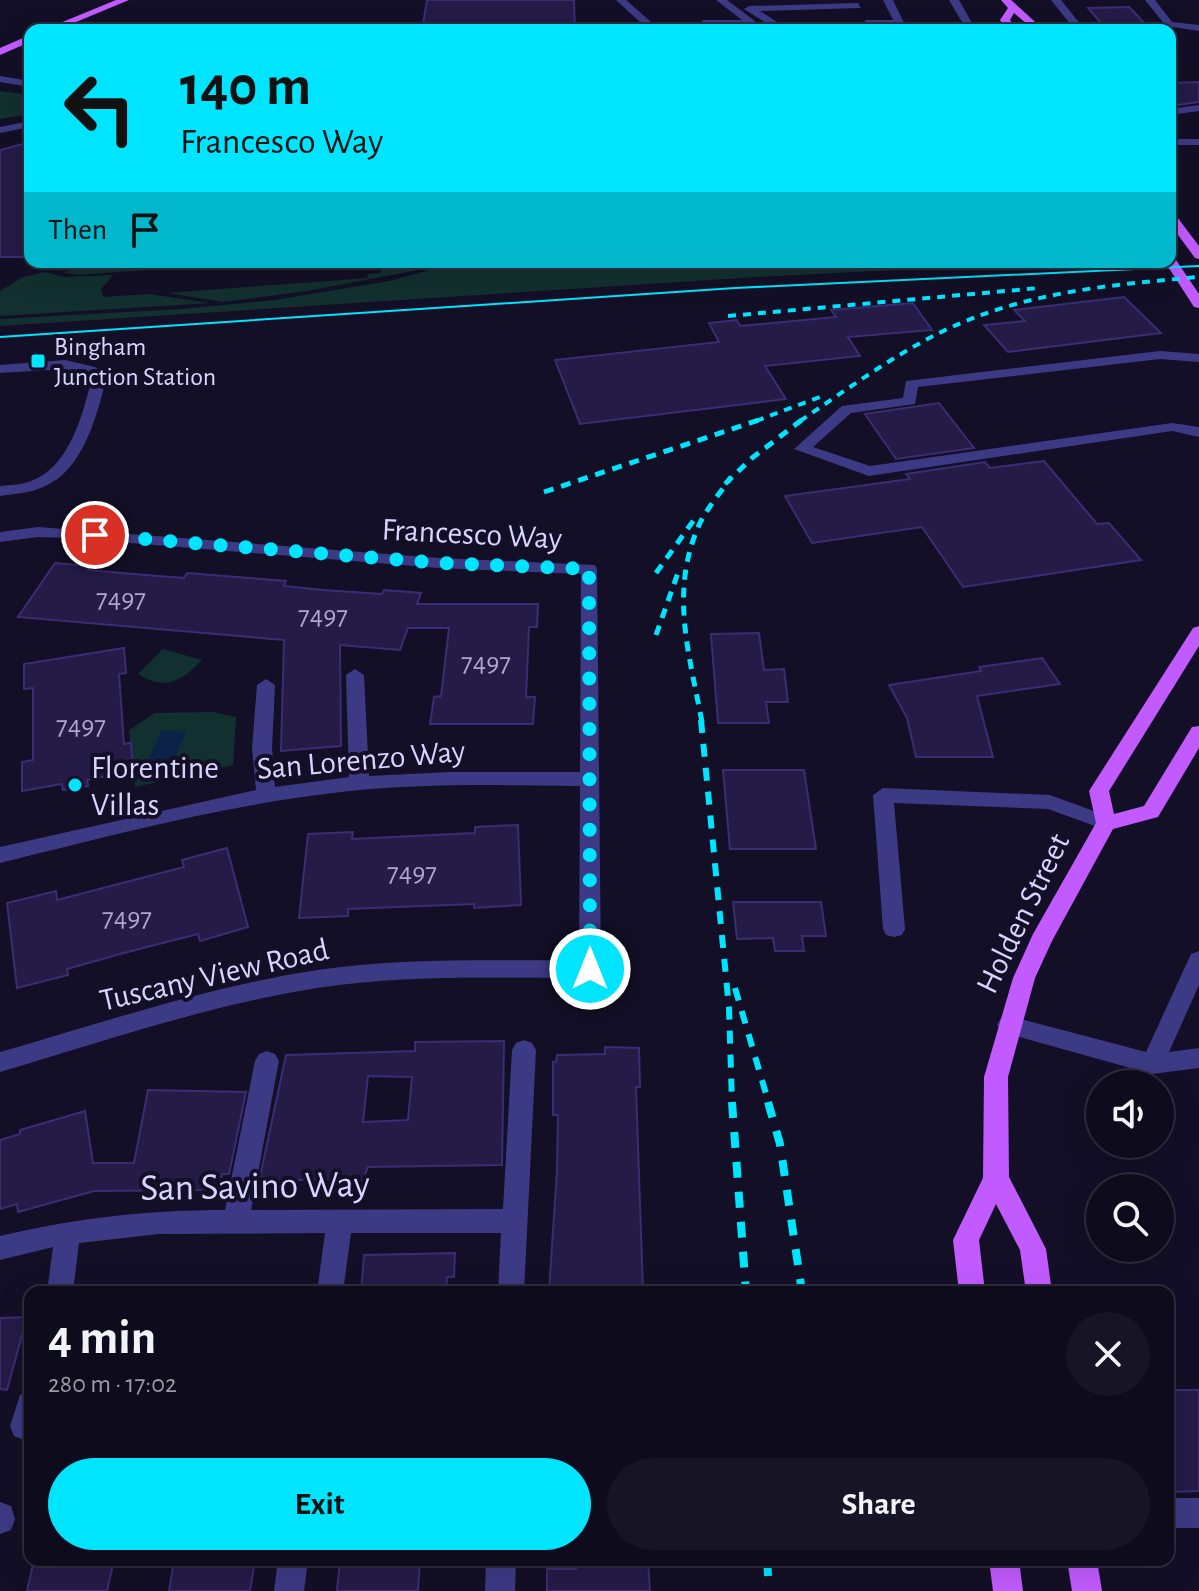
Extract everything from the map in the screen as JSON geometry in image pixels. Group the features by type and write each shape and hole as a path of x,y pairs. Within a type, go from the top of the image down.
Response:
{"main road":[{"path":"63,24 124,0"},
{"path":"1008,24 1005,20 1009,4 1034,24"},
{"path":"0,52 24,41"},
{"path":"1176,224 1199,255"},
{"path":"1175,268 1199,304"},
{"name":"Holden Street","path":"971,1286 966,1240 996,1178 996,1077 1024,978 1041,940 1106,823 1099,791 1199,632"},
{"name":"Holden Street","path":"1106,823 1151,812 1199,732"},
{"name":"Holden Street","path":"996,1178 1033,1249 1038,1286"},
{"path":"1005,1566 1008,1591"},
{"path":"1083,1566 1087,1591"}],"street":[{"path":"621,0 649,24"},
{"path":"721,0 751,24"},
{"path":"888,0 899,23"},
{"path":"954,0 966,24"},
{"path":"1056,0 1075,24"},
{"path":"1150,0 1169,24"},
{"path":"737,11 857,3 867,24"},
{"path":"750,9 774,24"},
{"path":"703,23 720,24"},
{"path":"891,24 902,24"},
{"path":"1176,25 1199,28"},
{"path":"0,79 24,83"},
{"path":"1176,111 1199,108"},
{"path":"0,130 24,125"},
{"path":"1176,142 1199,142"},
{"path":"1199,358 1160,355 911,384 910,401 847,409 802,449 869,471 1172,427 1199,432"},
{"path":"0,369 73,365 100,376 86,426 54,474 38,484 0,491"},
{"name":"Francesco Way","path":"0,537 38,532 69,533 439,563 589,569 590,969"},
{"path":"355,675 359,783"},
{"path":"266,685 262,748 266,795"},
{"name":"San Lorenzo Way","path":"0,855 183,811 266,795 359,783 449,779 590,779"},
{"path":"894,929 883,795 1050,802 1106,823"},
{"path":"1152,1064 1199,960"},
{"name":"Tuscany View Road","path":"0,1062 221,999 320,978 422,970 590,969"},
{"path":"1009,1025 1152,1064 1199,1058"},
{"path":"511,1286 524,1050"},
{"path":"236,1221 267,1061"},
{"name":"San Savino Way","path":"0,1248 67,1232 159,1222 513,1221"},
{"path":"331,1286 339,1222"},
{"path":"62,1286 67,1232"},
{"path":"1174,1513 1199,1513"},
{"path":"289,1591 292,1566"},
{"path":"500,1591 501,1566"}],"green space":[{"path":"0,91 24,94 24,115 0,119"},
{"path":"84,268 156,268 78,275 61,272"},
{"path":"429,268 307,291 223,302 167,293 367,278 368,274 381,273 381,269"},
{"path":"437,268 938,268 0,326 0,319 182,309 275,300 389,281"},
{"path":"45,272 65,277 113,275 101,289 103,297 149,294 210,303 0,316 0,291 23,277"},
{"path":"163,649 202,660 181,678 165,683 138,674"},
{"path":"213,712 236,717 233,765 135,787 129,730 155,713"}],"water":[{"path":"162,730 186,732 171,767 145,765"}],"building":[{"path":"427,0 574,0 575,24 423,24"},
{"path":"1129,7 1145,24 1102,24 1088,8"},
{"path":"1199,82 1199,102 1176,105 1176,83"},
{"path":"24,144 24,257 0,257 0,150"},
{"path":"1124,297 1161,333 1008,352 984,325 1025,321 1014,310"},
{"path":"913,303 932,330 848,337 860,356 765,366 786,399 580,424 555,360 719,342 709,323 737,320 740,326 836,317 831,310"},
{"path":"939,403 974,448 896,459 865,414"},
{"path":"1044,461 1097,524 1109,523 1141,560 963,587 922,527 812,543 785,496 910,479 906,474 985,462 990,468"},
{"path":"55,563 90,566 87,570 184,578 187,573 286,581 284,586 323,590 421,593 417,604 538,604 537,627 529,627 526,697 535,697 533,724 430,724 434,697 441,696 449,628 408,628 400,650 340,645 341,746 281,751 284,640 18,617"},
{"path":"759,633 764,670 784,669 788,702 766,702 769,723 718,723 711,634"},
{"path":"124,648 126,673 119,674 124,744 131,743 133,771 87,780 88,786 63,790 62,784 22,791 22,762 33,760 33,688 24,689 24,664"},
{"path":"1042,658 1060,684 977,696 993,757 916,757 907,718 889,685"},
{"path":"723,770 804,770 816,849 730,849"},
{"path":"518,825 521,905 348,909 348,916 299,918 308,834 353,832 352,839 475,833 475,827"},
{"path":"227,848 248,927 200,941 198,934 120,954 67,969 68,975 17,988 7,903 56,891 57,900 184,867 182,860"},
{"path":"733,902 821,902 826,936 802,936 804,951 775,951 773,938 737,939"},
{"path":"504,1041 502,1165 368,1167 363,1180 268,1180 260,1177 286,1055 415,1051 415,1042","holes":["368,1076 412,1077 408,1120 363,1122"]},
{"path":"605,1047 639,1048 640,1087 636,1087 643,1286 549,1286 558,1115 553,1115 553,1062 556,1062 557,1055 605,1054"},
{"path":"148,1090 246,1092 229,1174 222,1174 219,1190 94,1191 18,1212 17,1204 0,1209 0,1140 20,1134 20,1130 85,1111 93,1163 134,1163"},
{"path":"455,1253 454,1277 447,1277 446,1286 361,1286 364,1255"},
{"path":"24,1317 24,1328 7,1390 0,1389 0,1318"},
{"path":"1174,1390 1199,1390 1199,1491 1174,1492"},
{"path":"33,1566 113,1566 107,1591 27,1591"},
{"path":"173,1566 254,1566 250,1591 169,1591"},
{"path":"339,1566 420,1566 418,1591 337,1591"},
{"path":"576,1566 648,1566 650,1591 547,1591 547,1569 576,1569"}],"tram line":[{"path":"1176,267 1199,266"},
{"path":"0,337 735,288 1157,268"}],"railway":[{"path":"800,421 919,344 989,312 1048,296 1199,277"},
{"path":"728,316 1039,288"},
{"path":"756,421 820,397"},
{"path":"544,492 762,419"},
{"path":"728,481 752,458 803,419"},
{"path":"728,481 731,477"},
{"path":"702,722 684,622 685,573 700,523 728,481"},
{"path":"725,484 728,481"},
{"path":"656,573 696,517"},
{"path":"656,635 680,567"},
{"path":"701,720 729,1008 732,1104"},
{"path":"735,988 769,1104"},
{"path":"732,1102 746,1286"},
{"path":"768,1102 780,1144 801,1286"},
{"path":"767,1566 769,1590"}],"place":[{"name":"Bingham Junction Station","path":"38,361"},
{"name":"Florentine Villas","path":"75,785"}],"route":[{"path":"95,535 439,563 589,569 590,969"}]}
